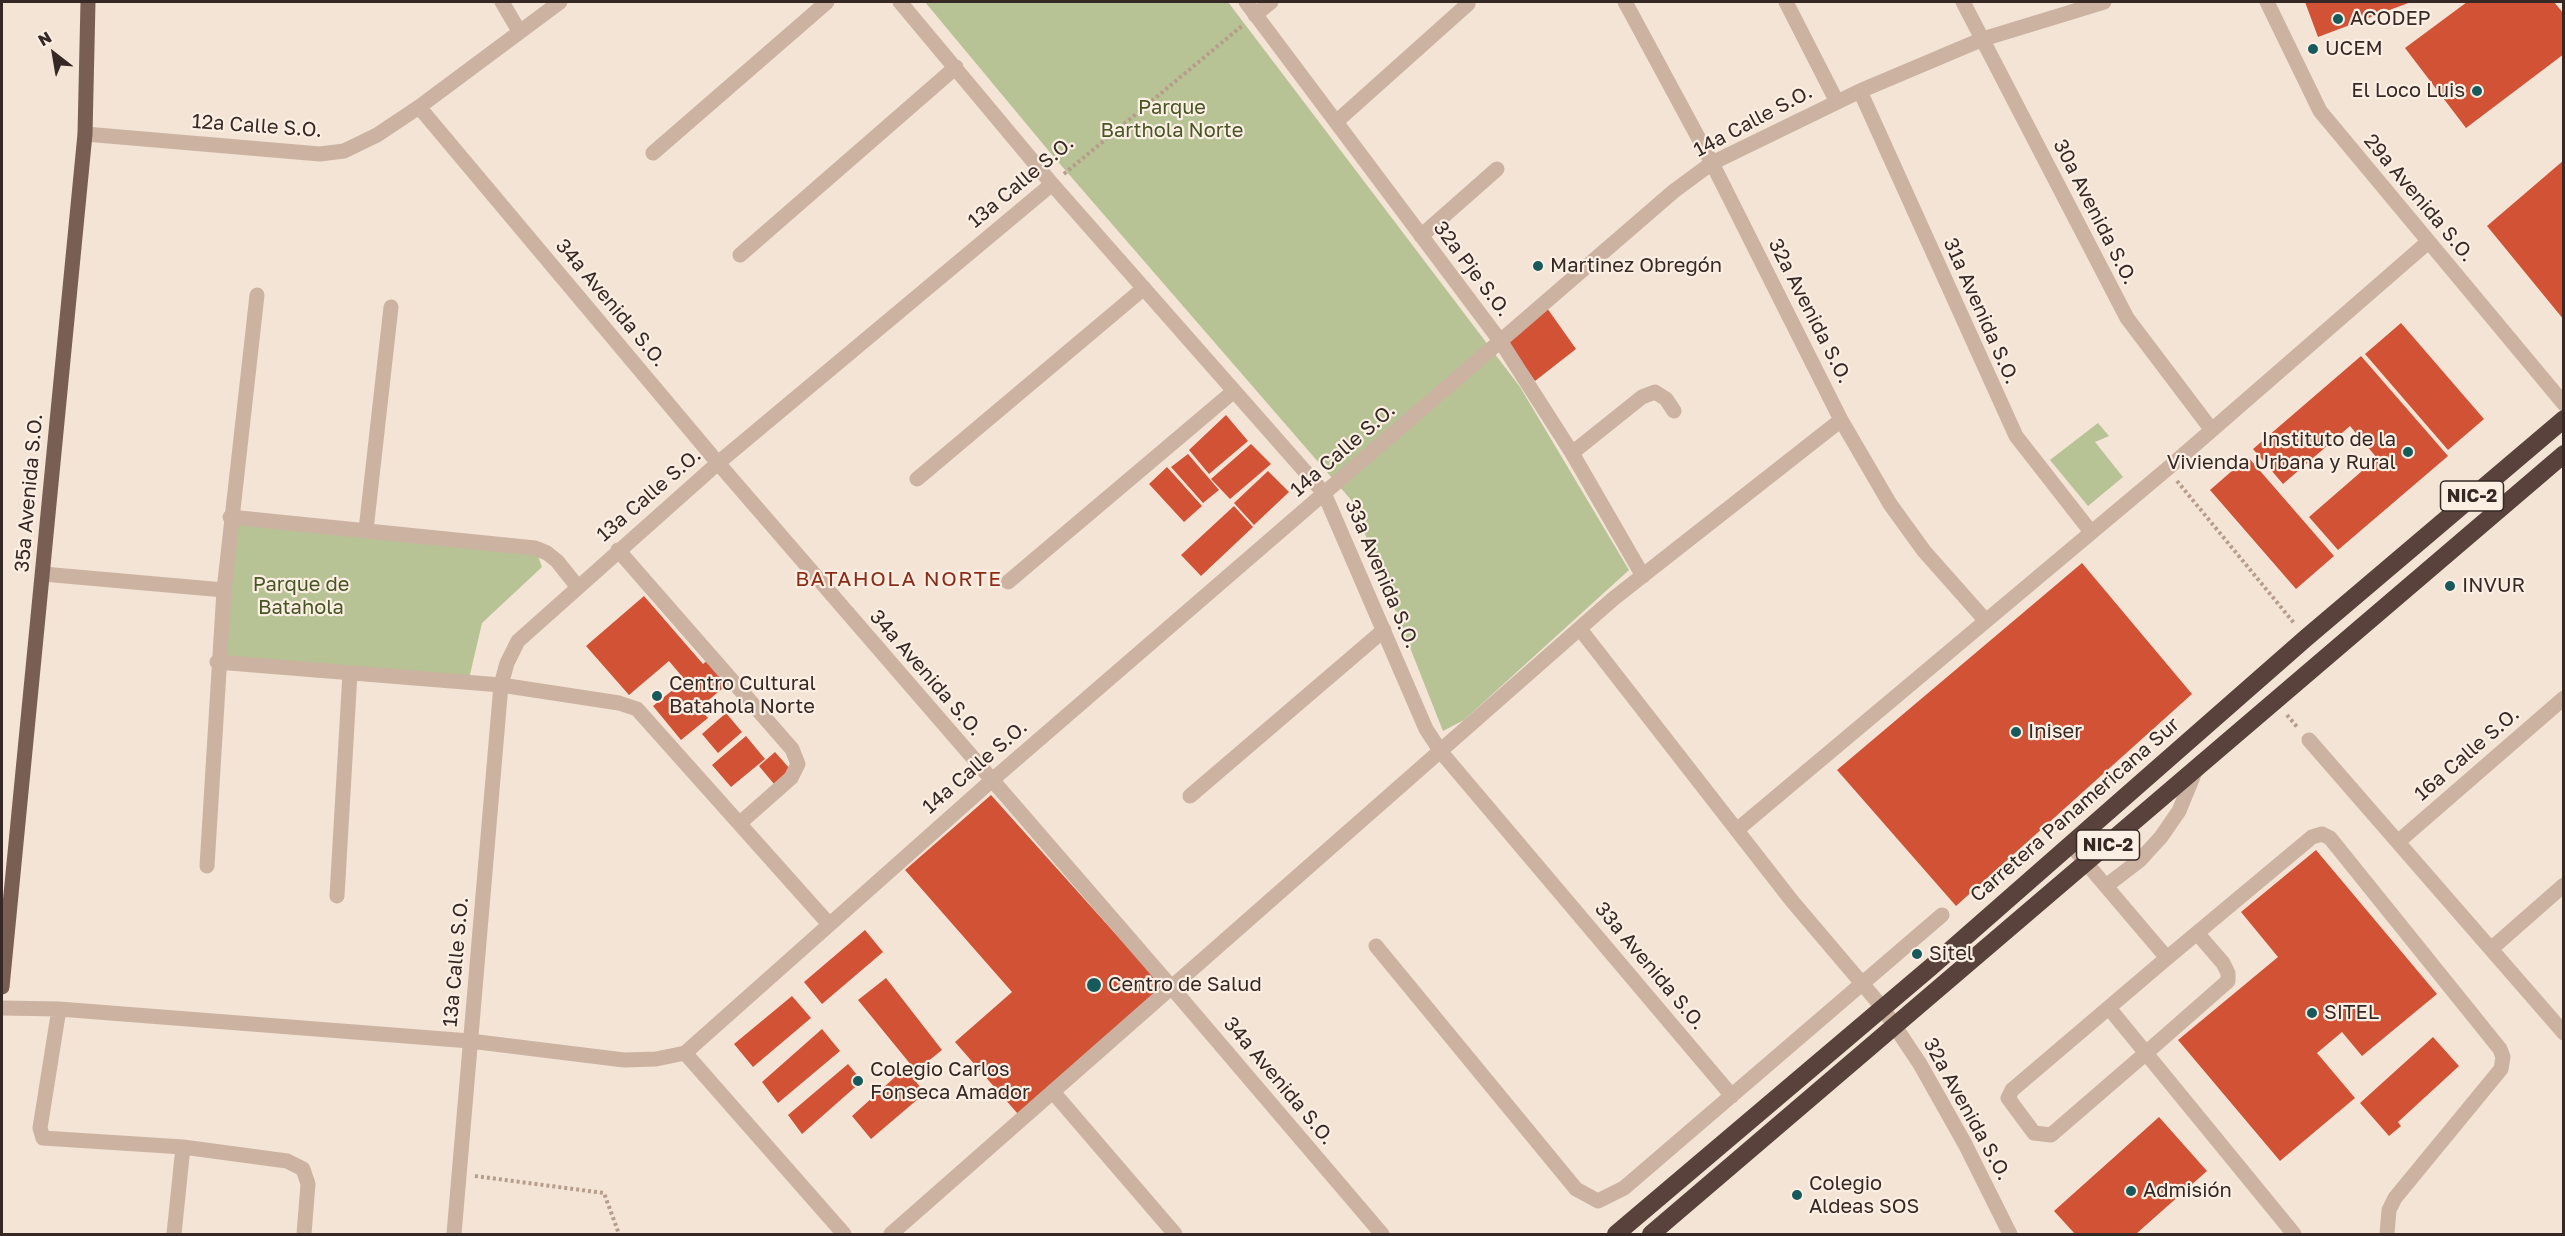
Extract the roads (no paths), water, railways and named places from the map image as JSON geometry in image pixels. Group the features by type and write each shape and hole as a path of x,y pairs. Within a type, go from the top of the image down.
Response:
{"highway":[{"name":"Carretera Panamericana Sur","path":"1616,1234 1882,1007 2306,638 2564,419"},
{"name":"NIC-2","path":"1651,1234 2564,453"}],"main road":[{"name":"35a Avenida S.O.","path":"2,987 85,134 88,2"}],"street":[{"path":"502,2 519,31"},
{"name":"12a Calle S.O.","path":"85,134 320,154 344,151 377,135 420,107 560,2"},
{"path":"653,153 827,2"},
{"name":"33a Avenida S.O.","path":"900,2 1052,184 1324,494 1426,729 1441,752 1732,1096"},
{"name":"32a Pje S.O.","path":"1246,2 1501,342 1572,453 1643,576"},
{"path":"1255,15 1271,2"},
{"name":"32a Avenida S.O.","path":"1625,2 1712,163 1841,420 1890,504 1917,542 1986,621"},
{"path":"1786,2 1837,102"},
{"name":"30a Avenida S.O.","path":"1963,2 2127,318 2141,341 2211,429"},
{"name":"14a Calle S.O.","path":"685,1053 991,781 1674,191 1712,163 1860,91 1983,39 2104,2"},
{"name":"29a Avenida S.O.","path":"2267,2 2320,111 2427,243 2564,404"},
{"path":"1336,123 1468,4"},
{"path":"740,255 956,67"},
{"name":"31a Avenida S.O.","path":"1860,91 2011,427 2032,458 2091,532"},
{"name":"34a Avenida S.O.","path":"420,107 718,463 1382,1234"},
{"path":"1421,236 1497,169"},
{"name":"13a Calle S.O.","path":"454,1234 501,685 507,663 518,640 718,463 1052,184"},
{"path":"1738,829 2167,469 2427,243"},
{"path":"916,479 1144,288"},
{"path":"207,866 218,662 230,517 257,295"},
{"path":"366,530 391,307"},
{"path":"1008,582 1234,391"},
{"path":"1572,453 1642,397 1655,392 1666,399 1674,411"},
{"path":"891,1234 1173,989 1580,629 1643,576 1841,420"},
{"path":"230,517 535,548 547,553 557,561 578,586"},
{"path":"618,550 792,749 798,764 791,778 740,824"},
{"path":"43,574 224,590"},
{"name":"32a Avenida S.O.","path":"1580,629 1792,901 1896,1026 1965,1144 2010,1234"},
{"path":"1190,796 1384,630"},
{"path":"218,662 501,685 619,703 637,709 828,924"},
{"path":"337,896 350,673"},
{"name":"16a Calle S.O.","path":"2399,841 2564,698"},
{"path":"2304,735 2564,1032"},
{"path":"2106,886 2161,837 2179,812 2198,766"},
{"path":"2197,933 2223,963 2228,973 2228,981 2146,1053 2051,1135 2034,1133 2008,1098 2012,1090 2167,958 2312,837 2322,834 2330,838 2500,1049 2503,1058 2501,1069 2396,1198 2389,1210 2387,1234"},
{"path":"2070,844 2167,958"},
{"path":"2491,949 2564,885"},
{"path":"1376,946 1576,1189 1598,1201 1624,1188 1942,915"},
{"path":"2,1008 59,1009 470,1041 624,1060 657,1059 685,1053 844,1234"},
{"path":"2109,1008 2294,1234"},
{"path":"59,1009 40,1128 43,1138 183,1147 287,1161 303,1169 308,1184 304,1234"},
{"path":"1053,1092 1175,1234"},
{"path":"174,1234 183,1147"}],"place":[{"name":"ACODEP","path":"2338,19"},
{"name":"UCEM","path":"2313,49"},
{"name":"El Loco Luis","path":"2477,91"},
{"name":"Martinez Obregón","path":"1538,266"},
{"name":"Instituto de la Vivienda Urbana y Rural","path":"2408,452"},
{"name":"INVUR","path":"2450,586"},
{"name":"Centro Cultural Batahola Norte","path":"657,696"},
{"name":"Iniser","path":"2016,732"},
{"name":"Sitel","path":"1917,954"},
{"name":"Centro de Salud","path":"1094,985"},
{"name":"SITEL","path":"2312,1013"},
{"name":"Colegio Carlos Fonseca Amador","path":"858,1081"},
{"name":"Admisión","path":"2131,1191"},
{"name":"Colegio Aldeas SOS","path":"1797,1195"}],"district":[{"name":"BATAHOLA NORTE","path":"899,579"}],"park label":[{"name":"Parque Barthola Norte","path":"1172,120"},
{"name":"Parque de Batahola","path":"301,596"}]}
